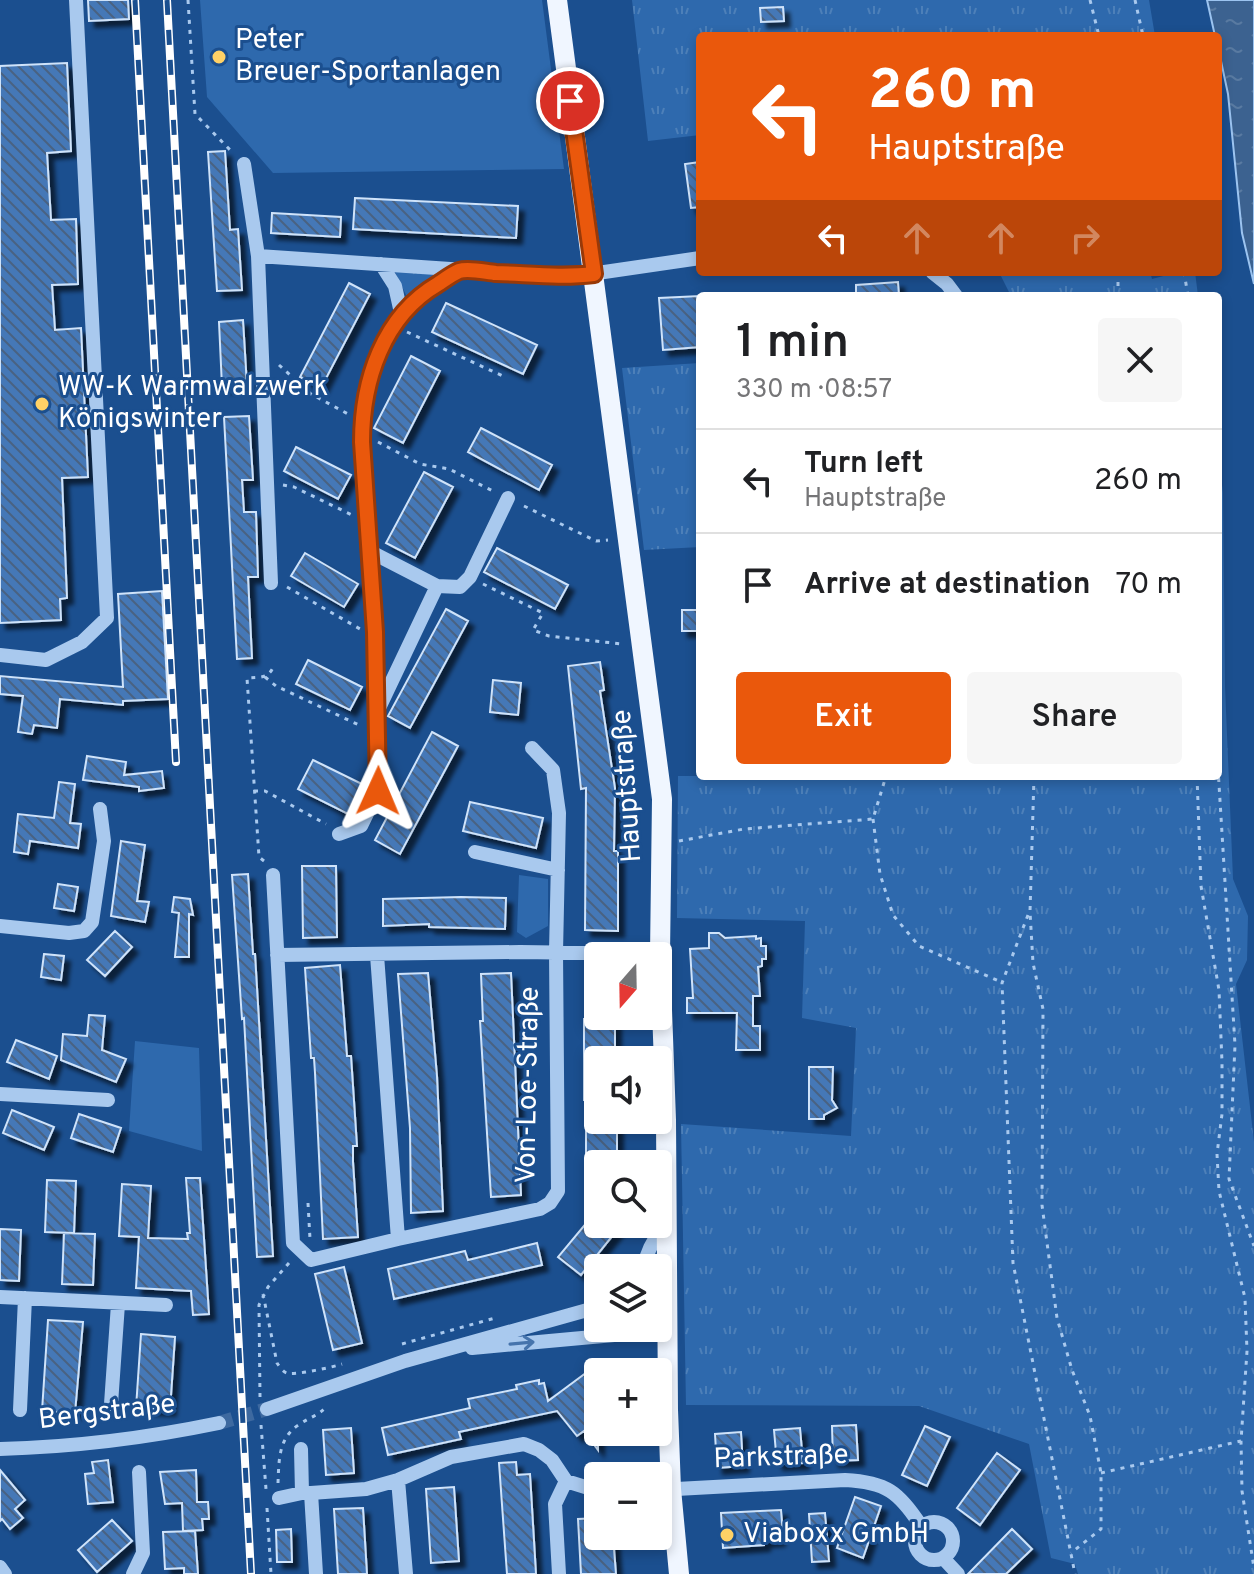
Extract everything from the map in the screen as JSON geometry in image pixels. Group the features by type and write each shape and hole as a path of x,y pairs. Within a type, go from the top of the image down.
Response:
{"main road":[{"name":"Hauptstraße","path":"557,0 662,799 660,942"},
{"name":"Hauptstraße","path":"662,1030 665,1150"},
{"name":"Hauptstraße","path":"665,1462 669,1342"},
{"name":"Hauptstraße","path":"672,1534 679,1574"}],"street":[{"path":"0,655 46,660 82,642 107,618 76,0"},
{"path":"244,164 258,256 271,583"},
{"path":"258,256 570,277 696,259"},
{"path":"381,264 395,286 398,319"},
{"path":"339,834 361,826 378,791 375,632 362,428 370,378 382,345 398,319 429,289 460,271"},
{"path":"937,276 953,292"},
{"path":"371,552 437,586 460,587 470,577 508,498"},
{"path":"377,711 437,586"},
{"name":"Von-Loe-Straße","path":"300,1251 311,1260 540,1209 550,1203 558,1191 556,952 559,813 553,770 532,748"},
{"path":"0,926 69,933 84,931 92,922 104,841 100,809"},
{"path":"475,852 558,870"},
{"path":"273,875 293,1243 300,1251"},
{"name":"Von-Loe-Straße","path":"277,955 584,953"},
{"path":"377,955 398,1239"},
{"path":"0,1094 108,1100"},
{"path":"0,1297 166,1305"},
{"path":"20,1410 25,1298"},
{"path":"111,1404 118,1304"},
{"path":"267,1409 444,1350 584,1311"},
{"path":"444,1350 584,1338"},
{"name":"Bergstraße","path":"0,1449 115,1441 219,1423"},
{"path":"279,1498 366,1489 398,1480 451,1457 524,1444 552,1460 566,1481 584,1487"},
{"path":"301,1449 316,1574"},
{"path":"133,1574 143,1553 139,1472"},
{"path":"398,1480 406,1574"},
{"path":"559,1574 555,1504 566,1481"},
{"name":"Parkstraße","path":"672,1489 870,1481 890,1489 905,1502 921,1526 915,1537 920,1554 931,1560 943,1558"},
{"path":"921,1526 940,1522 950,1530 952,1549 943,1558 958,1574"},
{"path":"0,1567 5,1574"}],"path":[{"path":"188,0 195,114 244,164"},
{"path":"1090,0 1098,32"},
{"path":"1135,0 1142,32"},
{"path":"398,319 505,377"},
{"path":"262,349 311,394 420,464 449,469 596,541 628,538"},
{"path":"275,483 294,487 367,522"},
{"path":"470,577 543,613 533,630 549,636 642,646"},
{"path":"291,589 359,629 375,632"},
{"path":"265,677 276,686 378,732"},
{"path":"885,780 873,819 880,874 893,915 919,946 1002,983"},
{"path":"1034,780 1030,912 1033,963 1043,1009 1042,1205 1057,1318 1090,1416 1101,1473 1101,1529 1071,1553"},
{"path":"1197,780 1201,886 1219,990 1222,1062 1222,1114 1217,1154 1219,1191 1245,1298 1247,1351 1241,1441 1242,1491 1254,1568"},
{"path":"1219,780 1235,1045 1229,1179 1254,1246"},
{"path":"254,791 265,791 325,823 339,834"},
{"path":"678,841 744,829 873,819"},
{"path":"1030,912 1002,983 1013,1263 1075,1574"},
{"path":"260,1393 259,1305 263,1294 300,1251"},
{"path":"263,1294 277,1363 287,1373 289,1383"},
{"path":"393,1347 516,1314 527,1327"},
{"path":"287,1373 349,1362"},
{"path":"279,1498 279,1452 291,1431 319,1416 327,1406"},
{"path":"288,1419 291,1431"},
{"path":"1101,1473 1241,1441"}],"green space":[{"path":"200,0 542,0 564,169 273,173 207,97"},
{"path":"632,0 1149,0 1154,32 696,32 696,135 648,141"},
{"path":"394,270 438,275 408,299"},
{"path":"1001,276 1151,276 1152,279 1196,276 1198,292 1009,292"},
{"path":"696,363 696,547 644,550 622,368"},
{"path":"1222,485 1225,687 1233,879 1248,916 1247,960 1236,984 1254,1142 1254,1574 1078,1574 1075,1564 1051,1558 1029,1444 919,1406 686,1405 681,1124 851,1136 856,1028 802,1018 805,921 677,918 678,776 696,776 696,780 1222,780"},
{"path":"519,875 548,879 548,926 526,938 517,932"},
{"path":"135,1041 199,1048 202,1151 129,1131"}],"water":[{"path":"1207,0 1254,0 1254,284 1242,233 1228,94 1222,66 1222,32 1214,32"}],"building":[{"path":"88,0 128,0 129,19 89,21"},
{"path":"783,7 784,21 761,22 760,8"},
{"name":"WW-K Warmwalzwerk Königswinter","path":"67,63 71,151 47,153 51,220 76,219 78,284 52,285 55,330 81,328 88,477 62,478 67,598 60,599 61,620 0,623 0,66"},
{"path":"225,151 230,230 238,229 242,290 217,291 208,152"},
{"path":"696,163 696,207 691,208 685,164"},
{"path":"355,198 518,206 516,238 353,229"},
{"path":"272,213 341,217 340,237 271,233"},
{"path":"898,282 899,292 856,292 856,285"},
{"path":"349,283 370,294 321,388 300,377"},
{"path":"696,296 696,347 663,350 659,298"},
{"path":"446,303 537,345 523,374 432,332"},
{"path":"243,320 247,386 222,387 219,322"},
{"path":"411,356 440,371 403,443 374,428"},
{"path":"249,416 253,480 242,480 244,512 256,512 258,577 248,577 252,658 237,659 224,417"},
{"path":"481,428 552,465 539,490 468,452"},
{"path":"296,447 351,475 338,499 284,471"},
{"path":"424,472 453,487 415,558 386,543"},
{"path":"497,548 568,585 555,609 484,572"},
{"path":"305,553 358,584 344,607 291,576"},
{"path":"162,591 168,699 123,701 123,705 60,699 57,728 34,725 32,734 18,732 23,696 0,694 0,676 123,687 118,594"},
{"path":"446,609 468,621 410,728 388,716"},
{"path":"682,610 696,610 696,631 682,631"},
{"path":"308,660 362,687 350,710 296,684"},
{"path":"600,662 604,690 600,691 615,788 618,931 585,930 586,788 581,789 568,666"},
{"path":"493,680 521,683 518,715 490,712"},
{"path":"432,732 458,746 400,854 375,840"},
{"path":"87,756 126,762 124,775 162,771 164,788 139,791 139,787 83,780"},
{"path":"313,760 368,787 354,817 298,789"},
{"path":"59,782 75,784 70,823 81,824 78,848 30,841 28,854 14,852 18,814 54,818"},
{"path":"470,802 543,818 536,848 463,831"},
{"path":"121,841 145,845 137,901 149,902 145,922 111,916"},
{"path":"302,866 336,866 337,937 303,938"},
{"path":"248,874 273,1256 257,1257 244,1018 232,875"},
{"path":"58,884 78,887 74,911 54,908"},
{"path":"174,897 190,899 193,915 189,914 189,957 175,957 179,913 172,912"},
{"path":"506,898 505,929 429,927 429,924 383,926 383,899"},
{"path":"115,931 132,947 105,976 87,960"},
{"path":"709,933 719,933 725,938 756,936 756,939 761,938 761,946 766,946 766,959 762,959 762,966 758,967 760,996 753,996 753,1026 760,1026 760,1050 736,1050 737,1013 687,1013 687,998 693,998 690,949 709,948"},
{"path":"44,954 64,956 61,980 41,977"},
{"path":"340,965 347,1056 351,1056 357,1146 353,1146 353,1162 358,1237 323,1239 315,1073 314,1058 311,1058 305,968"},
{"path":"428,973 437,1076 443,1211 411,1213 410,1128 398,974"},
{"path":"511,973 521,1195 491,1197 480,1021 483,1021 481,974"},
{"path":"89,1015 105,1016 102,1050 126,1059 116,1082 61,1060 63,1034 87,1036"},
{"path":"584,1030 615,1030 615,1046 584,1046"},
{"path":"16,1040 57,1056 49,1079 7,1062"},
{"path":"809,1067 833,1067 832,1100 837,1108 824,1115 824,1119 809,1119"},
{"path":"12,1110 54,1127 44,1150 3,1133"},
{"path":"79,1114 121,1128 113,1152 71,1138"},
{"path":"586,1134 617,1134 617,1150 586,1150"},
{"path":"186,1178 200,1178 209,1314 193,1315 191,1291 136,1288 139,1237 119,1236 122,1184 151,1186 148,1238 188,1239"},
{"path":"47,1180 76,1181 74,1233 45,1232"},
{"path":"584,1226 584,1238 611,1238 598,1254 584,1254 584,1271 581,1275 558,1257"},
{"path":"0,1229 21,1230 19,1281 0,1280"},
{"path":"64,1233 95,1234 93,1285 62,1284"},
{"path":"537,1243 542,1265 394,1299 388,1269 465,1251 468,1260"},
{"path":"344,1267 362,1343 333,1350 315,1274"},
{"path":"48,1320 83,1322 75,1413 42,1411"},
{"path":"141,1334 175,1337 170,1410 136,1408"},
{"path":"584,1374 584,1431 577,1436 557,1411 459,1432 461,1439 388,1455 382,1428 470,1408 468,1399 517,1389 516,1385 539,1380 539,1384 544,1383 548,1401"},
{"path":"856,1425 858,1460 833,1461 832,1426"},
{"path":"925,1426 950,1437 927,1486 902,1475"},
{"path":"351,1428 354,1473 326,1475 323,1430"},
{"path":"800,1428 803,1463 777,1464 774,1430"},
{"path":"741,1432 743,1466 717,1468 715,1434"},
{"path":"997,1453 1020,1470 980,1525 957,1508"},
{"path":"108,1460 113,1502 88,1504 85,1474 94,1473 92,1462"},
{"path":"516,1462 517,1475 530,1474 536,1574 507,1574 499,1463"},
{"path":"0,1470 25,1500 15,1509 23,1518 10,1529 2,1519 0,1521"},
{"path":"196,1470 197,1502 208,1502 209,1519 202,1519 203,1530 183,1531 182,1503 165,1504 160,1472"},
{"path":"454,1487 459,1561 431,1563 426,1489"},
{"path":"855,1497 881,1506 863,1558 837,1548"},
{"path":"363,1508 367,1574 338,1574 334,1509"},
{"path":"781,1510 783,1534 779,1535 779,1540 764,1541 764,1545 723,1548 721,1513"},
{"path":"825,1513 829,1561 812,1562 809,1514"},
{"path":"578,1519 584,1519 584,1550 614,1550 616,1574 581,1574"},
{"path":"112,1520 132,1541 97,1572 78,1550"},
{"path":"291,1529 292,1562 277,1562 276,1530"},
{"path":"1012,1529 1032,1549 1006,1574 968,1574"},
{"path":"195,1531 198,1574 184,1574 184,1568 165,1569 163,1532"}],"tunnel":[{"path":"219,1423 267,1409"}],"railway":[{"path":"135,0 176,762"},
{"path":"167,0 251,1574"}],"place":[{"name":"Peter Breuer-Sportanlagen","path":"219,57"},
{"name":"WW-K Warmwalzwerk Königswinter","path":"42,404"},
{"name":"Viaboxx GmbH","path":"727,1535"}],"route":[{"path":"378,791 375,632 362,442 362,421 370,378 382,345 401,313 429,289 460,271 570,277 594,274 570,101"}]}
